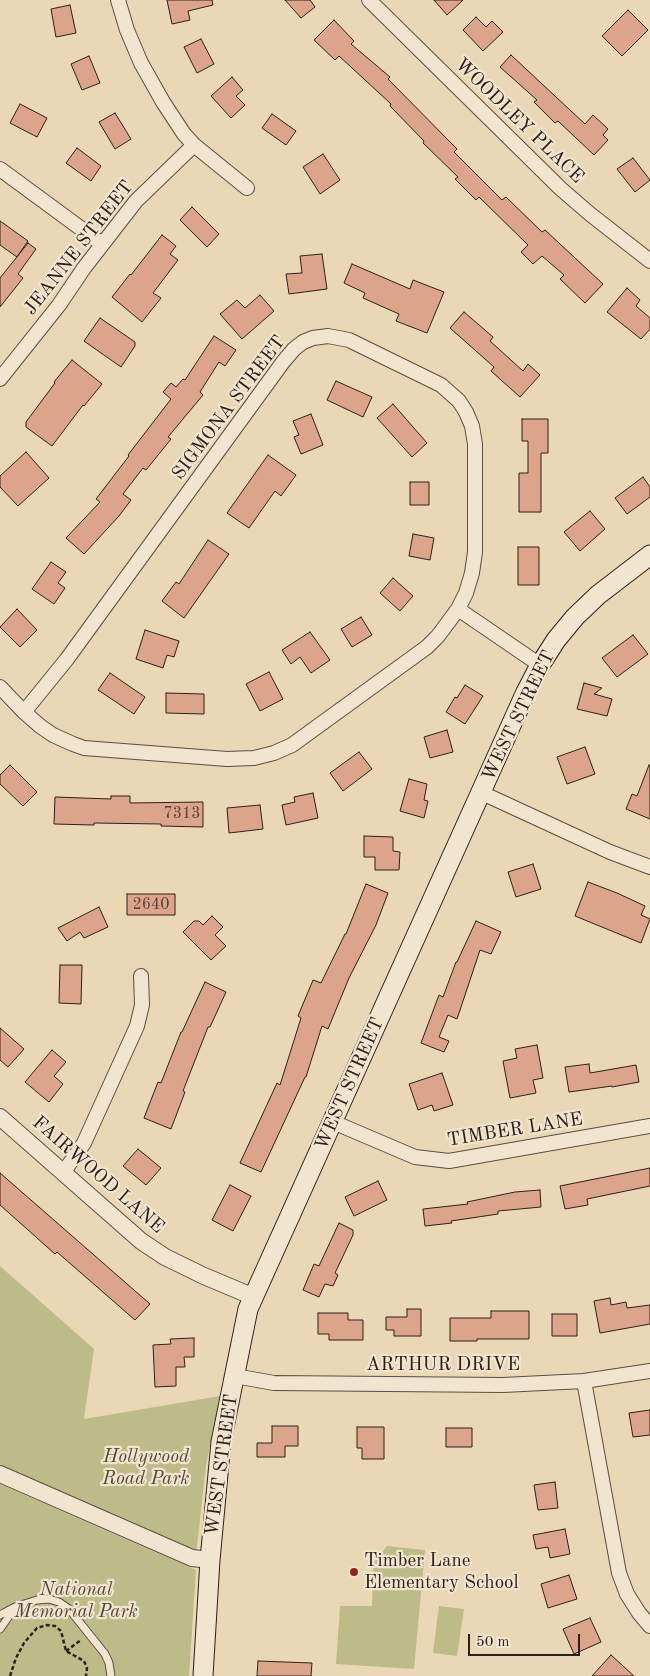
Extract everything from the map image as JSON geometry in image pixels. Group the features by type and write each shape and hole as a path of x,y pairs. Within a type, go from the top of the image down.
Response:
{"main road":[{"name":"WEST STREET","path":"203,1676 210,1560 221,1442 248,1310 526,692 540,665 556,640 575,617 598,595 650,555"}],"street":[{"path":"118,0 127,30 141,63 184,134 194,145 247,188"},
{"name":"WOODLEY PLACE","path":"369,0 560,189 650,262"},
{"name":"JEANNE STREET","path":"0,379 59,305 102,244 136,201 194,145"},
{"path":"0,169 102,244"},
{"name":"SIGMONA STREET","path":"0,687 24,712 40,726 72,744 84,748 227,759 254,758 274,753 292,745 427,647 438,636 458,609 466,594 475,552 475,444 472,426 466,412 454,396 441,384 349,340 328,336 313,338 303,342 283,362 67,659 24,712"},
{"path":"458,609 540,665"},
{"path":"482,793 610,852 650,867"},
{"path":"63,1173 84,1143 137,1026 142,1005 141,976"},
{"name":"FAIRWOOD LANE","path":"0,1117 141,1241 165,1257 254,1297"},
{"name":"TIMBER LANE","path":"333,1122 415,1156 449,1160 650,1126"},
{"name":"ARTHUR DRIVE","path":"235,1376 274,1383 502,1385 584,1381 650,1371"},
{"path":"584,1381 619,1573 627,1594 650,1626"},
{"path":"0,1474 192,1558 210,1560"}],"lane":[{"path":"0,1615 15,1607 37,1600 49,1599 59,1602 69,1609 105,1654 111,1676"},
{"path":"0,1629 15,1607"}],"path":[{"path":"10,1676 16,1658 24,1643 42,1626 53,1625 60,1629 63,1634 66,1651"},
{"path":"66,1651 73,1646"},
{"path":"66,1651 84,1661 87,1668 86,1676"}],"green space":[{"name":"Hollywood Road Park","path":"0,1266 94,1349 84,1419 220,1396 206,1465 196,1556 0,1468"},
{"name":"National Memorial Park","path":"0,1484 196,1570 189,1676 0,1676"},
{"path":"387,1546 425,1550 414,1669 336,1664 340,1606 372,1606 373,1564"},
{"path":"439,1606 464,1609 457,1656 433,1653"}],"building":[{"path":"167,0 212,0 213,5 188,11 190,20 172,24"},
{"path":"285,0 310,0 315,7 301,18"},
{"path":"434,0 463,0 447,15"},
{"path":"70,5 76,33 56,37 51,9"},
{"path":"628,10 648,30 622,56 602,36"},
{"path":"476,17 486,27 492,21 503,32 483,51 463,30"},
{"path":"334,20 354,41 351,44 390,77 388,79 457,149 454,152 502,200 506,197 542,232 545,230 603,284 585,303 560,279 564,275 542,256 533,264 521,252 528,245 479,197 476,200 455,179 458,177 423,143 424,141 390,106 391,104 339,56 335,60 314,40"},
{"path":"201,39 214,64 197,73 184,47"},
{"path":"511,55 585,124 593,115 608,129 603,135 608,140 594,155 558,121 555,123 534,102 537,100 500,67"},
{"path":"89,56 100,83 82,90 71,64"},
{"path":"232,77 243,90 236,96 245,105 231,118 211,96"},
{"path":"20,104 47,118 37,137 10,123"},
{"path":"115,113 131,139 115,149 99,122"},
{"path":"272,114 296,131 286,145 262,128"},
{"path":"77,148 101,166 91,181 66,163"},
{"path":"323,154 340,180 320,194 303,167"},
{"path":"633,158 650,180 635,192 617,169"},
{"path":"192,207 219,234 207,247 180,220"},
{"path":"0,221 28,241 17,257 0,245"},
{"path":"162,235 176,246 170,254 178,260 153,293 161,298 142,322 112,297"},
{"path":"28,243 36,249 18,274 23,278 0,307 0,278"},
{"path":"322,254 327,289 289,294 286,274 302,273 300,256"},
{"path":"352,264 410,289 413,280 444,292 427,333 396,321 399,314 363,298 365,293 344,283"},
{"path":"627,288 640,300 636,306 650,318 650,329 641,339 607,312"},
{"path":"260,295 274,311 242,339 220,314 237,300 245,308"},
{"path":"464,312 493,337 490,341 523,371 528,364 540,375 520,397 491,371 494,367 450,328"},
{"path":"100,318 135,342 135,346 121,367 84,341"},
{"path":"214,336 236,350 225,366 219,362 200,392 203,395 168,437 171,439 146,470 143,468 123,494 131,500 84,554 66,538 100,502 96,499 171,399 163,392 171,383 176,387 183,379 185,380"},
{"path":"72,360 102,384 83,405 52,446 26,427 26,422"},
{"path":"336,381 372,397 363,417 327,400"},
{"path":"393,404 427,443 412,457 377,418"},
{"path":"311,414 323,445 301,454 294,437 299,435 293,421"},
{"path":"522,419 548,419 548,453 541,453 541,512 519,512 519,473 528,473 528,441 522,441"},
{"path":"26,452 49,478 18,506 0,487 0,476"},
{"path":"268,455 296,475 281,496 275,491 249,528 227,513"},
{"path":"643,477 650,487 650,497 627,514 615,498"},
{"path":"410,482 429,482 429,505 410,505"},
{"path":"590,511 605,529 580,551 564,532"},
{"path":"413,534 434,538 430,560 409,556"},
{"path":"208,540 229,554 184,618 162,601 176,582 179,584"},
{"path":"518,547 539,547 539,585 518,585"},
{"path":"51,562 66,572 58,583 65,588 54,604 32,589"},
{"path":"393,578 413,596 400,611 380,593"},
{"path":"17,609 37,630 20,647 0,627"},
{"path":"361,617 372,635 352,647 341,629"},
{"path":"145,630 179,641 174,657 167,655 163,668 136,659"},
{"path":"310,632 330,660 311,673 300,657 291,664 282,650"},
{"path":"633,635 648,654 617,677 602,658"},
{"path":"269,672 283,699 260,711 246,684"},
{"path":"110,673 145,697 134,714 98,690"},
{"path":"584,683 602,688 594,694 612,699 607,716 577,709"},
{"path":"465,685 483,696 465,724 446,712"},
{"path":"166,693 204,694 204,714 166,713"},
{"path":"447,730 453,752 430,758 424,737"},
{"path":"585,747 595,774 567,784 557,757"},
{"path":"359,752 372,769 343,791 330,773"},
{"path":"10,765 37,792 23,806 0,784 0,775"},
{"path":"649,765 650,819 626,809 632,794 637,796"},
{"path":"409,779 427,784 424,800 428,801 424,818 400,811"},
{"path":"313,793 318,818 286,825 282,805 295,802 294,797"},
{"path":"111,796 130,796 130,803 203,802 203,827 161,826 161,824 54,824 55,797 111,799"},
{"path":"260,805 263,829 229,833 227,808"},
{"path":"364,836 393,837 393,851 400,852 399,870 375,870 375,857 364,857"},
{"path":"533,864 541,889 516,897 508,872"},
{"path":"588,882 645,906 641,915 650,919 641,943 575,916"},
{"path":"366,884 388,893 376,925 349,978 328,1029 322,1026 306,1077 261,1172 240,1163 277,1083 280,1085 301,1018 298,1016 313,980 321,983 346,934"},
{"path":"127,894 175,894 175,915 127,915"},
{"path":"99,907 108,927 84,938 80,932 67,941 58,928"},
{"path":"212,916 223,927 215,935 226,946 211,960 183,932 194,921 199,921 203,925"},
{"path":"476,921 501,932 491,954 480,950 457,1019 448,1015 439,1037 449,1041 444,1052 421,1043 439,995 443,997 456,962"},
{"path":"60,965 82,965 81,1004 59,1003"},
{"path":"205,982 226,992 210,1027 208,1027 183,1091 185,1092 171,1129 144,1118 158,1082 161,1083 181,1032"},
{"path":"0,1028 24,1049 8,1067 0,1060"},
{"path":"537,1045 543,1078 533,1080 536,1093 510,1098 503,1061 517,1058 515,1049"},
{"path":"52,1050 66,1062 54,1076 63,1084 49,1102 25,1082"},
{"path":"589,1064 590,1073 636,1065 639,1082 569,1092 565,1067"},
{"path":"442,1073 453,1105 434,1111 432,1105 418,1110 409,1084"},
{"path":"138,1149 161,1168 146,1185 123,1166"},
{"path":"650,1168 650,1186 587,1199 588,1205 565,1209 560,1186"},
{"path":"0,1173 150,1304 135,1320 57,1252 55,1254 0,1205"},
{"path":"378,1181 387,1200 354,1216 345,1197"},
{"path":"230,1185 251,1196 233,1231 212,1220"},
{"path":"540,1190 541,1207 498,1211 498,1214 425,1226 423,1209 468,1204 467,1202 515,1192"},
{"path":"339,1223 353,1230 353,1235 335,1273 338,1275 333,1286 325,1284 319,1297 303,1290 314,1264 319,1266"},
{"path":"610,1298 611,1305 626,1302 627,1308 650,1305 650,1324 600,1333 594,1301"},
{"path":"407,1309 421,1309 421,1336 394,1336 394,1330 386,1330 386,1317 407,1317"},
{"path":"491,1311 529,1311 529,1339 450,1341 450,1318 491,1318"},
{"path":"318,1313 348,1313 348,1320 363,1320 363,1340 329,1340 329,1334 318,1334"},
{"path":"552,1314 577,1314 577,1336 552,1336"},
{"path":"194,1338 194,1357 184,1357 185,1367 176,1367 176,1386 155,1387 153,1345 171,1344 170,1339"},
{"path":"650,1410 650,1435 633,1437 629,1413"},
{"path":"272,1426 298,1426 298,1446 285,1446 285,1457 257,1457 257,1443 272,1443"},
{"path":"357,1427 384,1427 384,1459 362,1459 362,1448 357,1448"},
{"path":"446,1428 472,1428 472,1447 446,1447"},
{"path":"555,1482 558,1508 538,1510 534,1485"},
{"path":"565,1529 570,1554 550,1558 548,1547 536,1549 533,1535"},
{"path":"569,1575 577,1599 548,1608 541,1584"},
{"path":"590,1618 601,1642 574,1654 563,1629"},
{"path":"611,1655 634,1676 592,1676"},
{"path":"258,1661 312,1663 311,1676 257,1676"}],"place":[{"name":"Timber Lane Elementary School","path":"354,1572"}]}
